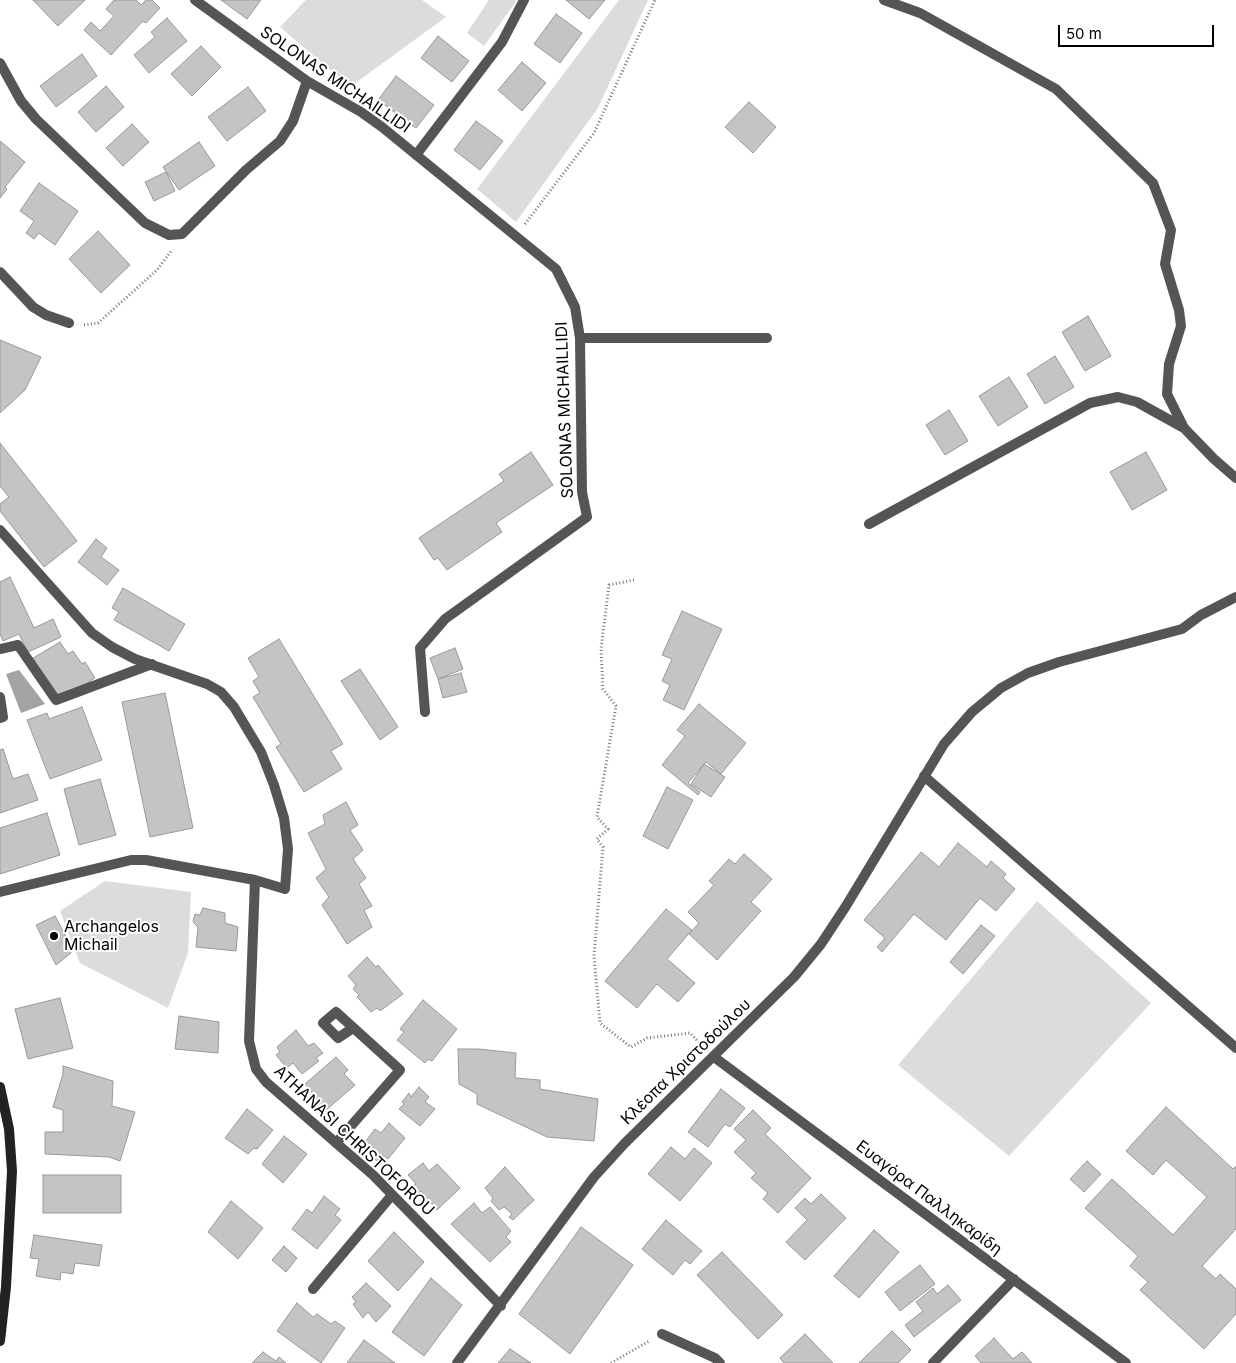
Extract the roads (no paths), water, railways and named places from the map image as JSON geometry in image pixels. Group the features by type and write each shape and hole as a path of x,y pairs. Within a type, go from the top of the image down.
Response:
{"main road":[{"path":"0,1086 2,1109 9,1129 12,1171 6,1286 0,1341"}],"street":[{"name":"SOLONAS MICHAILLIDI","path":"195,0 307,81 361,112 416,155 556,269 575,307 580,338 582,492 586,517 445,619 420,648 425,712"},
{"path":"416,155 502,42 524,0"},
{"path":"884,0 920,13 1056,89 1153,183 1172,230 1165,264 1179,310 1181,326 1169,364 1167,394 1184,428"},
{"path":"0,63 16,92 36,119 145,223 169,235 182,234 283,136 293,121 307,81"},
{"path":"0,272 33,307 46,315 68,323"},
{"path":"580,338 767,338"},
{"path":"869,524 1090,403 1118,397 1138,402 1184,428 1214,459 1236,478"},
{"path":"0,530 92,633 112,648 207,684 221,692 248,726 261,752 284,818 288,849 285,889 255,880 146,860 131,860 0,892"},
{"name":"Κλέοπα Χριστοδούλου","path":"457,1363 501,1306 594,1177 625,1142 794,977 821,944 944,744 972,712 1008,684 1028,673 1059,662 1182,629 1201,615 1236,597"},
{"path":"0,649 18,645 56,700 152,664"},
{"path":"0,697 3,717 0,718"},
{"path":"924,776 1236,1048"},
{"name":"ATHANASI CHRISTOFOROU","path":"255,880 249,1041 256,1069 266,1082 392,1195 501,1306"},
{"path":"336,1144 400,1070 353,1028"},
{"name":"Ευαγόρα Παλληκαρίδη","path":"714,1057 1126,1363"},
{"path":"313,1289 392,1195"},
{"path":"933,1363 1014,1279"},
{"path":"662,1334 715,1358 720,1363"}],"place":[{"name":"Archangelos Michail","path":"54,936"}]}
